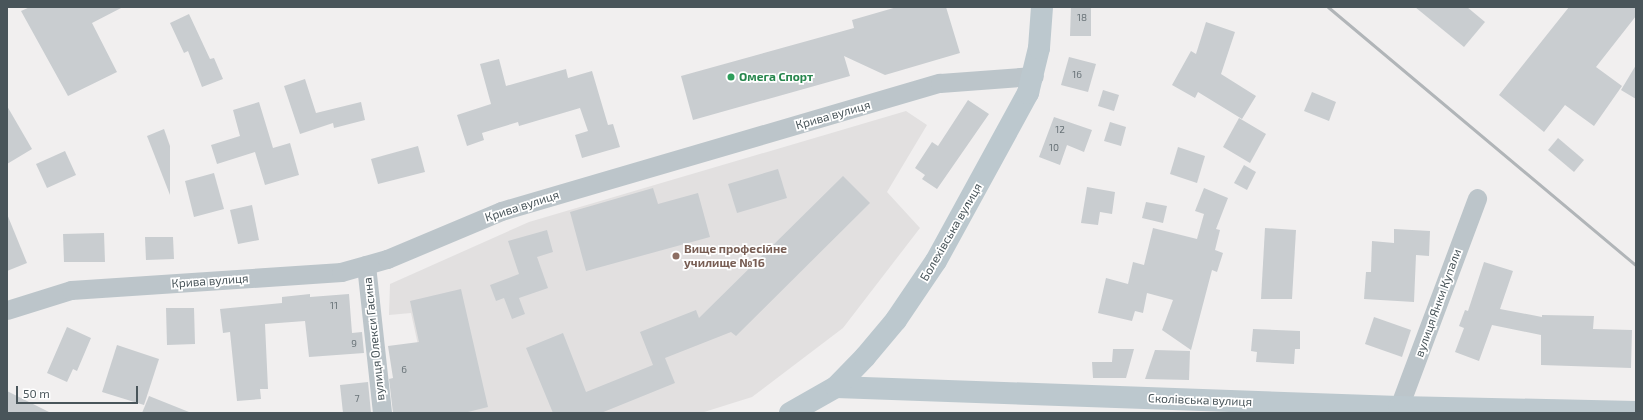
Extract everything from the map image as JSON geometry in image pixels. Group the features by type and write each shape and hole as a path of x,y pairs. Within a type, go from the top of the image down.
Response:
{"street":[{"name":"Болехівська вулиця","path":"790,413 836,387 865,358 896,320 936,261 1028,93 1034,76 1039,48 1042,7"},
{"name":"Крива вулиця","path":"7,310 70,290 341,272 366,265 500,211 940,83 1034,76"},
{"name":"вулиця Янки Купали","path":"1399,407 1477,198"},
{"name":"вулиця Олекси Гасина","path":"366,265 382,413"},
{"name":"Сколівська вулиця","path":"836,387 1399,407 1636,412"}],"shaded area":[{"name":"Вище професійне училище №16","path":"906,111 927,125 887,192 920,228 843,328 752,397 701,413 433,413 411,313 389,315 390,284 529,222"}],"building":[{"path":"30,7 123,7 92,23 117,72 68,96 21,11"},
{"path":"897,7 946,7 960,53 885,75 844,56 850,76 693,120 681,76 854,28 852,20"},
{"path":"1071,7 1091,7 1091,36 1070,36"},
{"path":"1415,7 1467,7 1485,22 1464,47"},
{"path":"1569,7 1636,7 1636,16 1596,67 1622,86 1594,126 1565,105 1544,132 1499,95"},
{"path":"189,14 210,59 214,58 223,79 202,87 188,51 184,53 170,23"},
{"path":"1206,22 1235,32 1221,74 1256,96 1242,119 1198,92 1195,98 1172,85 1191,51 1196,54"},
{"path":"1069,57 1096,64 1088,92 1061,85"},
{"path":"499,59 506,86 566,69 568,78 592,71 608,125 613,124 620,147 582,158 575,135 588,131 580,108 519,126 518,122 482,133 484,140 467,146 457,115 491,104 480,64"},
{"path":"1636,65 1636,99 1621,90"},
{"path":"305,79 316,113 361,102 365,120 334,128 333,123 300,134 284,86"},
{"path":"1103,90 1119,95 1114,111 1098,106"},
{"path":"1312,92 1336,102 1329,121 1304,111"},
{"path":"968,100 989,114 937,189 922,179 925,175 915,168 932,142 938,146"},
{"path":"259,102 273,148 290,143 299,175 265,185 255,152 217,164 211,145 240,136 233,110"},
{"path":"7,106 32,149 7,164"},
{"path":"1054,117 1092,130 1084,152 1067,145 1060,165 1039,157"},
{"path":"1239,118 1266,134 1250,163 1223,147"},
{"path":"1110,122 1126,127 1121,146 1104,141"},
{"path":"164,129 170,146 170,195 147,136"},
{"path":"1558,138 1584,160 1574,172 1548,150"},
{"path":"418,146 425,172 378,184 371,159"},
{"path":"1178,147 1205,156 1197,183 1170,174"},
{"path":"65,151 76,175 47,188 36,164"},
{"path":"1244,165 1256,172 1247,190 1234,183"},
{"path":"778,169 787,198 737,213 728,184"},
{"path":"214,173 224,209 194,217 185,181"},
{"path":"843,176 870,203 736,336 731,332 665,358 675,383 601,413 553,413 526,348 563,333 586,392 653,365 640,332 696,310 699,318"},
{"path":"1087,187 1115,192 1112,214 1100,212 1098,225 1081,223"},
{"path":"653,188 658,204 698,193 710,237 586,271 570,212"},
{"path":"1204,188 1228,198 1216,229 1220,230 1215,250 1223,253 1217,272 1212,270 1191,350 1162,330 1173,300 1147,293 1143,313 1135,311 1132,321 1098,313 1106,278 1128,284 1133,262 1144,265 1153,228 1197,239 1204,214 1195,211"},
{"path":"1146,202 1167,206 1163,223 1142,218"},
{"path":"252,205 259,240 238,244 230,210"},
{"path":"7,214 27,263 7,271"},
{"path":"1265,228 1296,230 1292,299 1261,299"},
{"path":"1394,229 1430,231 1429,256 1416,255 1414,302 1364,299 1366,272 1371,272 1372,241 1394,243"},
{"path":"547,230 553,252 537,257 548,288 519,298 525,314 512,319 504,298 496,301 490,285 519,274 508,241"},
{"path":"104,233 105,262 64,262 63,234"},
{"path":"145,237 173,237 174,259 146,260"},
{"path":"1484,262 1513,271 1500,309 1542,317 1542,315 1594,316 1593,329 1632,330 1631,368 1541,365 1541,335 1492,325 1479,361 1455,352 1464,328 1459,326 1465,310 1468,311"},
{"path":"461,289 488,407 464,413 393,413 389,379 393,378 388,346 419,342 410,301"},
{"path":"310,294 310,297 349,294 352,333 362,332 364,353 309,357 305,321 265,324 268,389 260,389 261,399 237,401 230,332 223,333 220,309 282,303 282,297"},
{"path":"166,308 194,308 195,344 167,345"},
{"path":"1374,317 1411,330 1402,357 1365,344"},
{"path":"67,327 91,338 77,371 73,369 67,382 47,373"},
{"path":"1253,329 1300,331 1300,349 1295,349 1294,364 1256,362 1257,352 1251,351"},
{"path":"117,345 159,359 144,405 102,392"},
{"path":"1113,349 1134,349 1126,378 1093,378 1092,362 1112,362"},
{"path":"1155,350 1190,351 1189,380 1145,379"},
{"path":"368,382 371,413 343,413 340,385"},
{"path":"7,391 51,413 7,413"},
{"path":"149,396 189,412 189,413 142,413"}],"railway":[{"path":"1328,7 1636,265"}],"place":[{"name":"Омега Спорт","path":"731,77"},
{"name":"Вище професійне училище №16","path":"676,256"}]}
